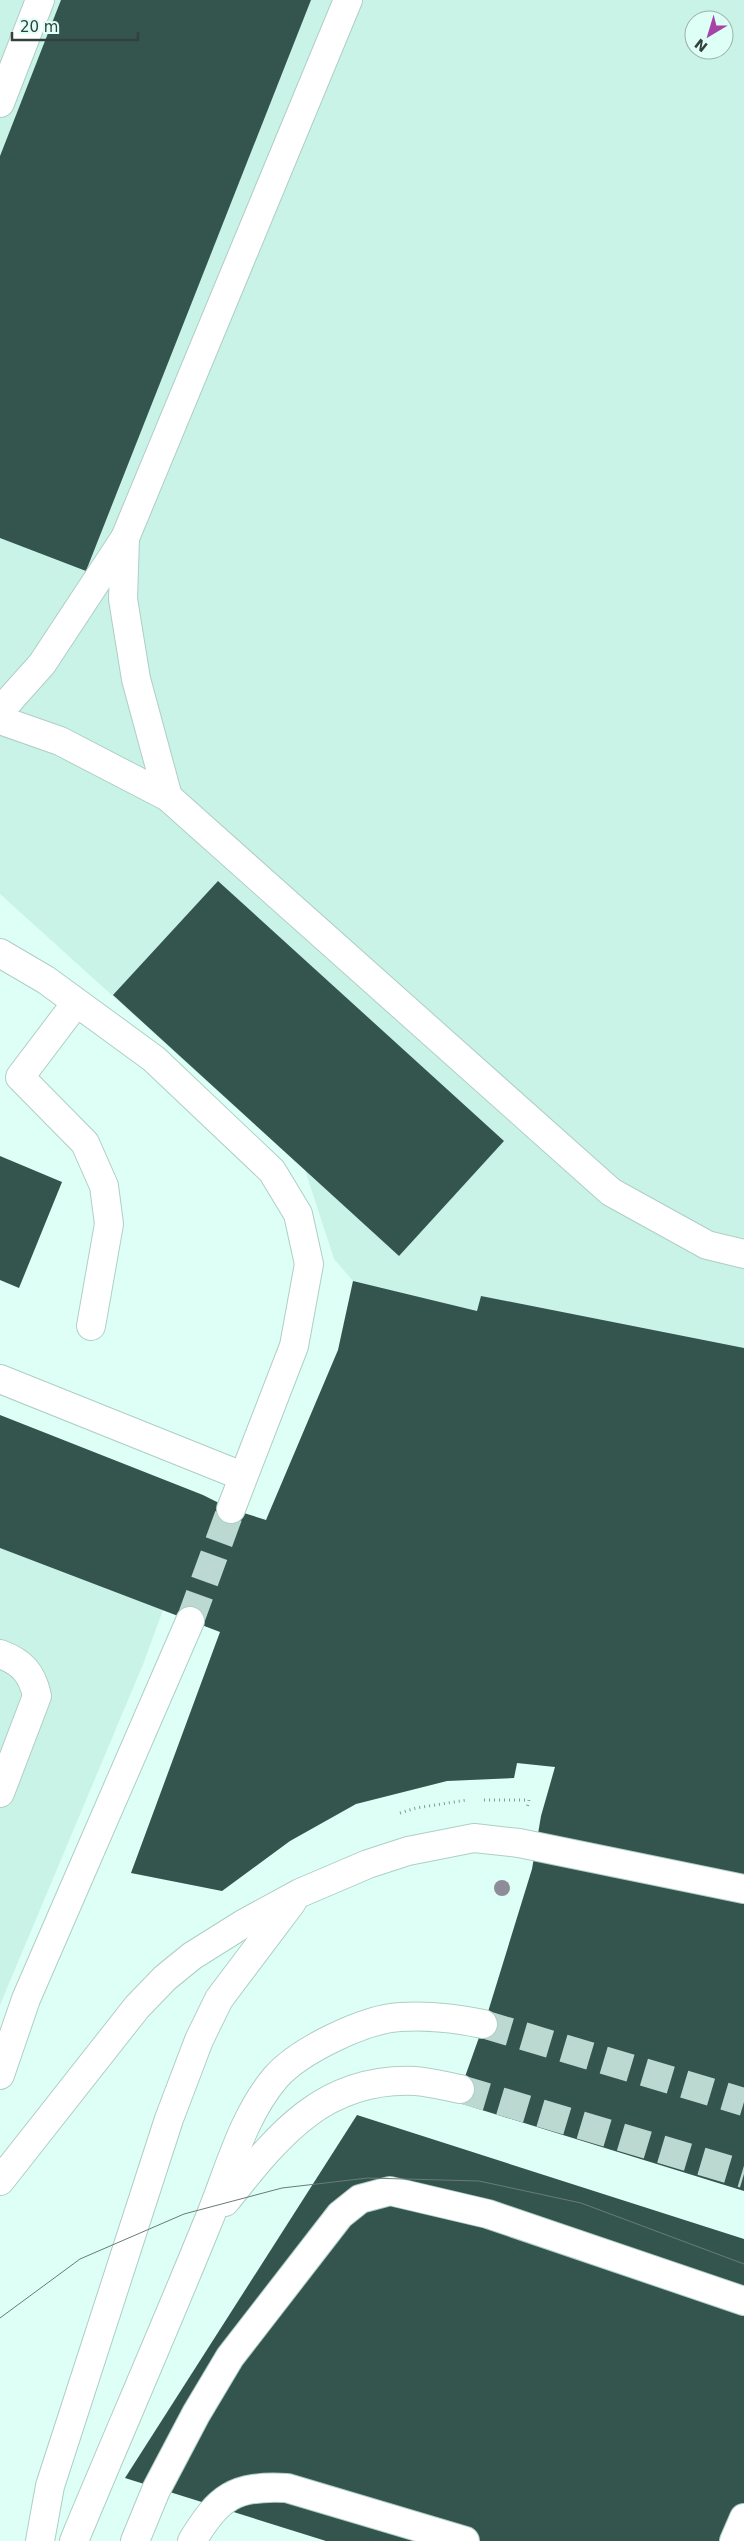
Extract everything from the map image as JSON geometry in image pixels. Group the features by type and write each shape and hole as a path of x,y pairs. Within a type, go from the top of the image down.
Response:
{"street":[{"path":"0,103 40,0"},
{"path":"0,711 42,664 125,538 348,0"},
{"path":"125,538 123,599 136,678 168,796"},
{"path":"0,720 60,742 168,796 611,1192 707,1245 744,1254"},
{"path":"0,953 46,980 154,1059 272,1171 298,1214 309,1264 294,1346 242,1476 231,1509"},
{"path":"76,1002 10,1073 85,1143 104,1186 110,1224 91,1326"},
{"path":"0,1379 242,1476"},
{"path":"0,2074 26,1998 190,1621"},
{"path":"0,1654 23,1666 33,1680 37,1696 0,1793"},
{"path":"0,2181 137,2007 165,1978 220,1937 300,1893 408,1851 474,1838 519,1843 744,1889"},
{"path":"40,2541 50,2486 169,2119 199,2040 220,1999 300,1893"},
{"path":"74,2541 208,2223 249,2119 277,2076 310,2049 347,2031 398,2017 445,2017 483,2024"},
{"path":"208,2223 276,2140 298,2120 328,2100 360,2087 384,2082 416,2081 460,2089"},
{"path":"135,2541 161,2482 196,2414 230,2357 340,2214 360,2199 390,2191 488,2214 744,2301"},
{"path":"192,2541 207,2517 228,2496 258,2486 287,2488 465,2541"},
{"path":"734,2541 744,2518"}],"shaded area":[{"path":"0,0 744,0 744,1858 541,1816 555,1767 518,1763 514,1778 447,1781 356,1804 290,1841 222,1891 131,1873 220,1632 338,1350 353,1281 334,1259 305,1170 0,894"},
{"path":"0,1415 163,1610 144,1662 0,2005"}],"building":[{"path":"61,0 311,0 86,571 0,538 0,156"},
{"path":"218,881 504,1141 399,1256 113,995"},
{"path":"0,1156 62,1182 19,1288 0,1280"},
{"path":"353,1281 477,1311 481,1296 744,1348 744,2191 456,2102 487,2015 532,1869 541,1816 555,1767 517,1763 514,1778 447,1781 356,1804 290,1841 222,1891 131,1873 220,1632 0,1548 0,1415 203,1495 231,1509 266,1520 338,1350"},
{"path":"357,2115 744,2239 744,2541 326,2541 125,2478"}],"tunnel":[{"path":"190,1621 231,1509"},
{"path":"483,2024 744,2102"},
{"path":"460,2089 744,2174"}],"tram line":[{"path":"0,2318 80,2259 184,2214 282,2188 368,2178 479,2181 581,2203 744,2264"}]}
